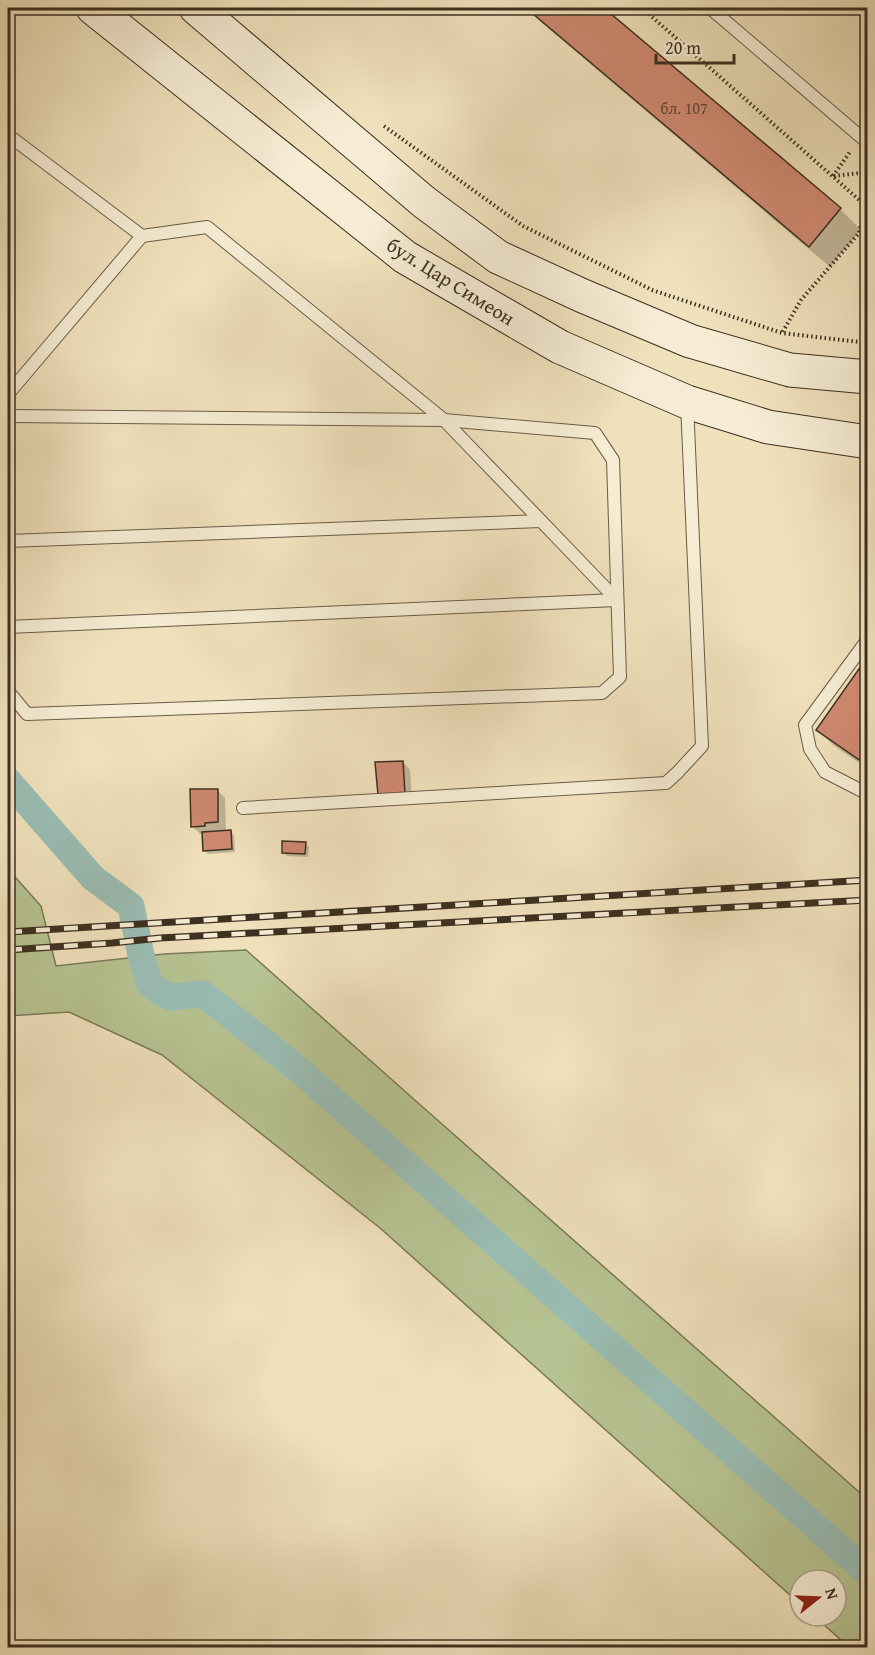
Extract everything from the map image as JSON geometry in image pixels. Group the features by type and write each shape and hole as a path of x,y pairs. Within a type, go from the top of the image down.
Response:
{"main road":[{"name":"бул. Цар Симеон","path":"93,8 405,257 560,347 687,402 768,427 867,442"},
{"path":"196,8 424,202 498,256 690,342 790,370 867,378"}],"lane":[{"path":"710,8 864,140"},
{"path":"8,135 142,236"},
{"path":"8,394 142,236 207,227 444,420 617,600"},
{"path":"243,808 666,783 677,773 702,746 687,402"},
{"path":"8,416 444,420 595,433 613,460 620,677 602,693 27,714 8,692"},
{"path":"8,541 541,521"},
{"path":"8,627 617,600"},
{"path":"867,639 805,725 810,749 825,772 867,794"}],"path":[{"path":"642,8 865,205 859,233 801,300 782,333"},
{"path":"376,119 523,226 652,290 782,333 867,343"},
{"path":"833,176 864,140"},
{"path":"833,176 867,172"}],"green space":[{"path":"8,869 41,906 56,966 164,954 246,950 867,1499 867,1647 849,1647 828,1628 848,1628 848,1568 788,1568 788,1593 380,1228 162,1055 69,1012 8,1016"}],"building":[{"path":"526,8 604,8 841,208 809,247"},
{"path":"868,656 868,766 816,730"},
{"path":"403,761 405,794 378,795 375,762"},
{"path":"190,789 218,789 218,822 191,827"},
{"path":"231,830 232,849 203,851 202,832"},
{"path":"282,841 306,842 305,854 282,853"}],"waterway":[{"path":"8,781 93,878 131,906 142,960 150,985 169,997 203,994 298,1069 868,1573"}],"railway":[{"path":"8,932 868,880"},
{"path":"8,950 160,938 868,900"}]}
